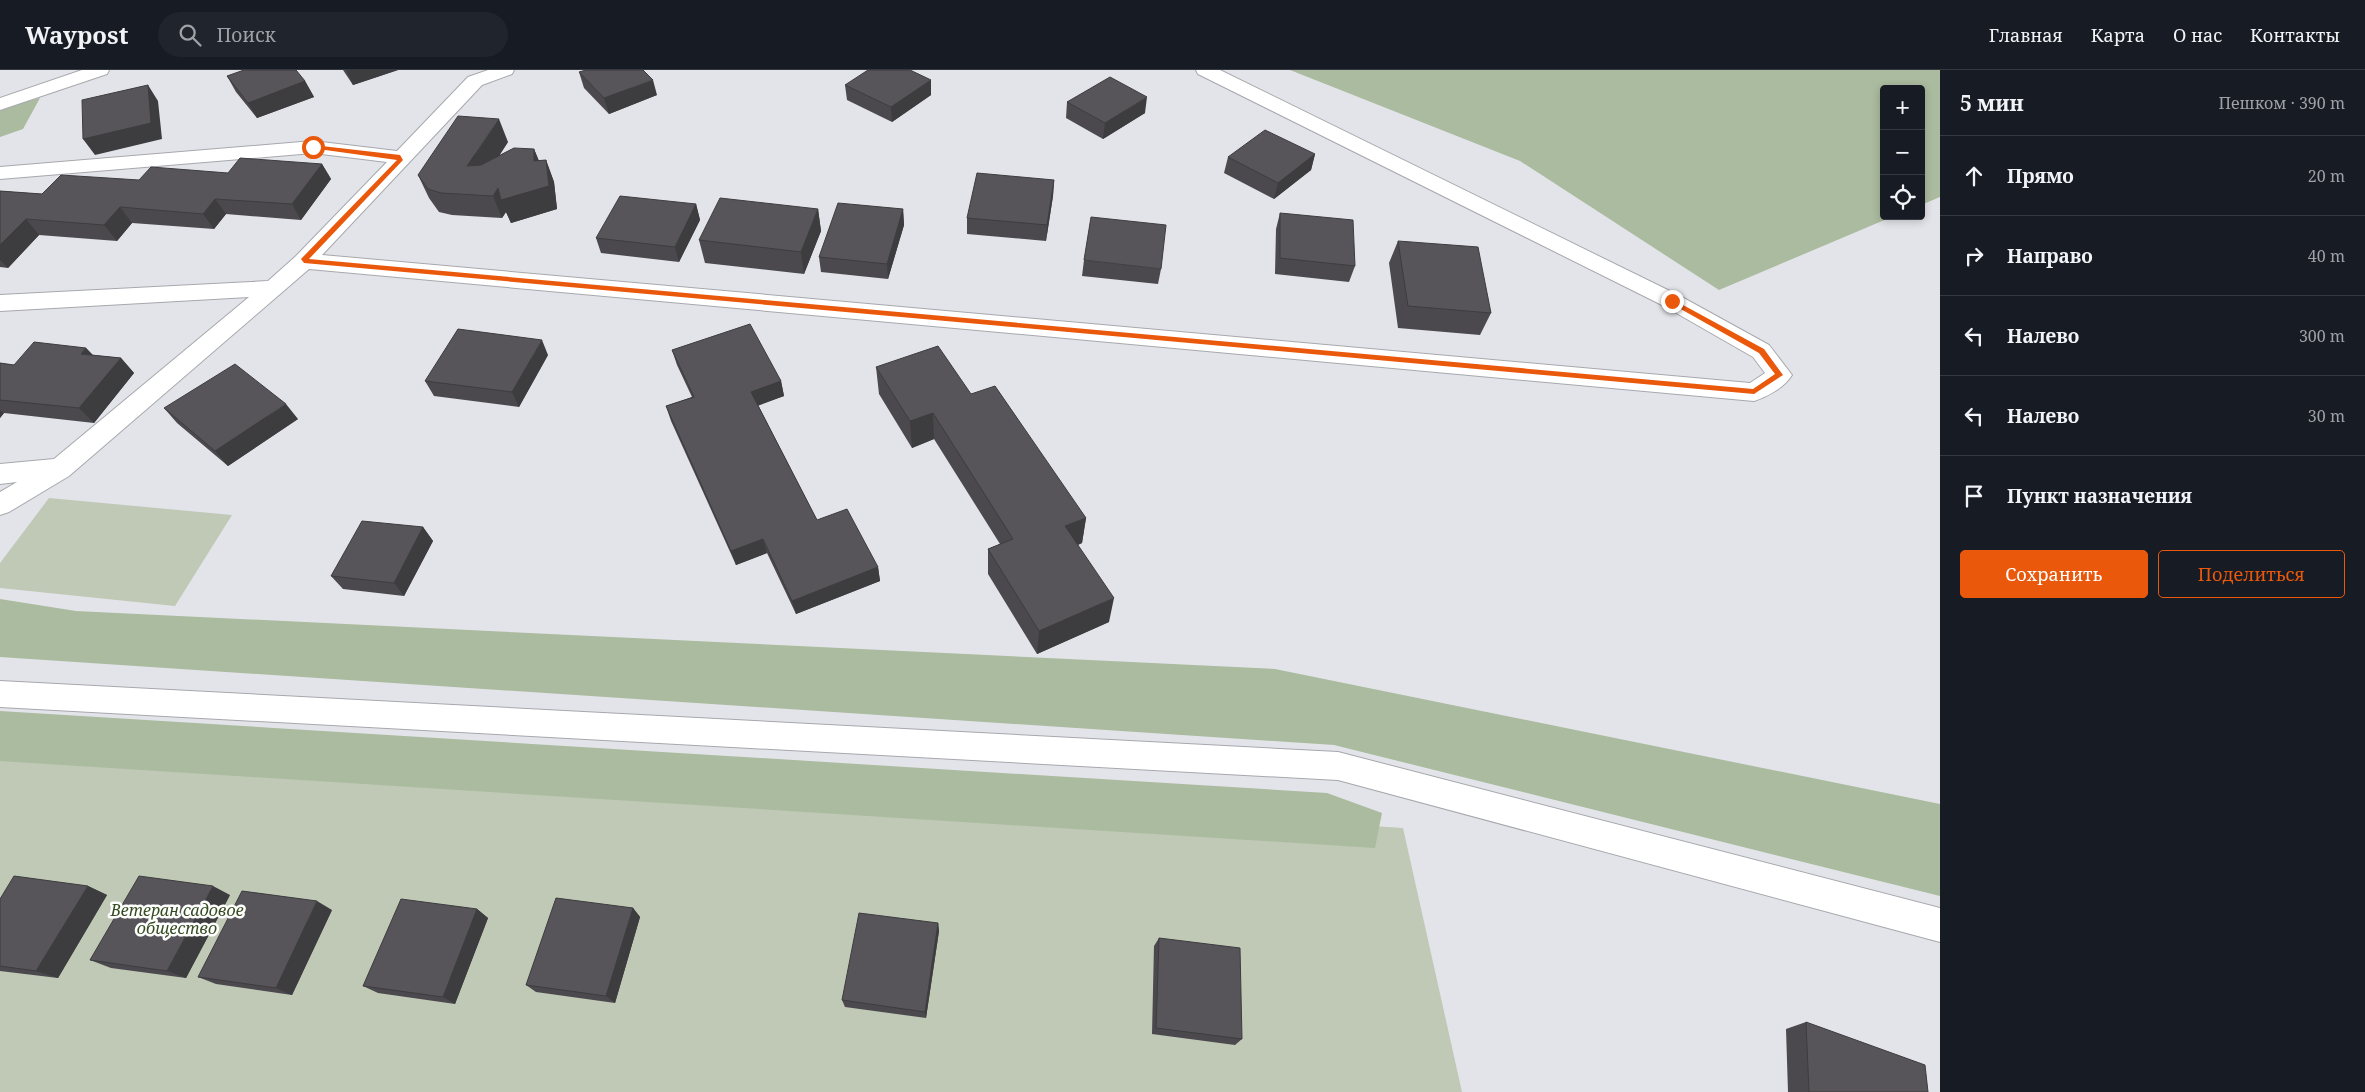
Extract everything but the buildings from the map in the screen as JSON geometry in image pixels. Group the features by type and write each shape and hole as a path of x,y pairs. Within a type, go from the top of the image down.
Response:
{"street":[{"path":"0,104 97,70"},
{"path":"0,505 60,469 274,288 304,261 475,82 504,70"},
{"path":"304,261 1754,392 1780,375 1761,351 1672,301 1205,70"},
{"path":"0,173 313,147 400,157 400,160"},
{"path":"0,303 274,288"},
{"path":"0,474 60,469"},
{"path":"0,694 1338,766 1940,925"}],"green space":[{"path":"1290,70 1940,70 1940,197 1925,203 1925,85 1880,85 1880,220 1885,220 1719,290 1520,161"},
{"path":"40,98 23,129 0,137 0,108"},
{"path":"49,498 232,515 175,606 0,588 0,563"},
{"path":"0,599 76,611 1275,669 1940,804 1940,896 1334,745 0,657"},
{"path":"0,711 1327,793 1382,813 1375,848 0,761"},
{"name":"Ветеран садовое общество","path":"0,736 1403,828 1462,1092 0,1092"}],"route":[{"path":"313,147 400,157 400,160 304,261 1754,392 1780,375 1761,351 1672,301"}]}
